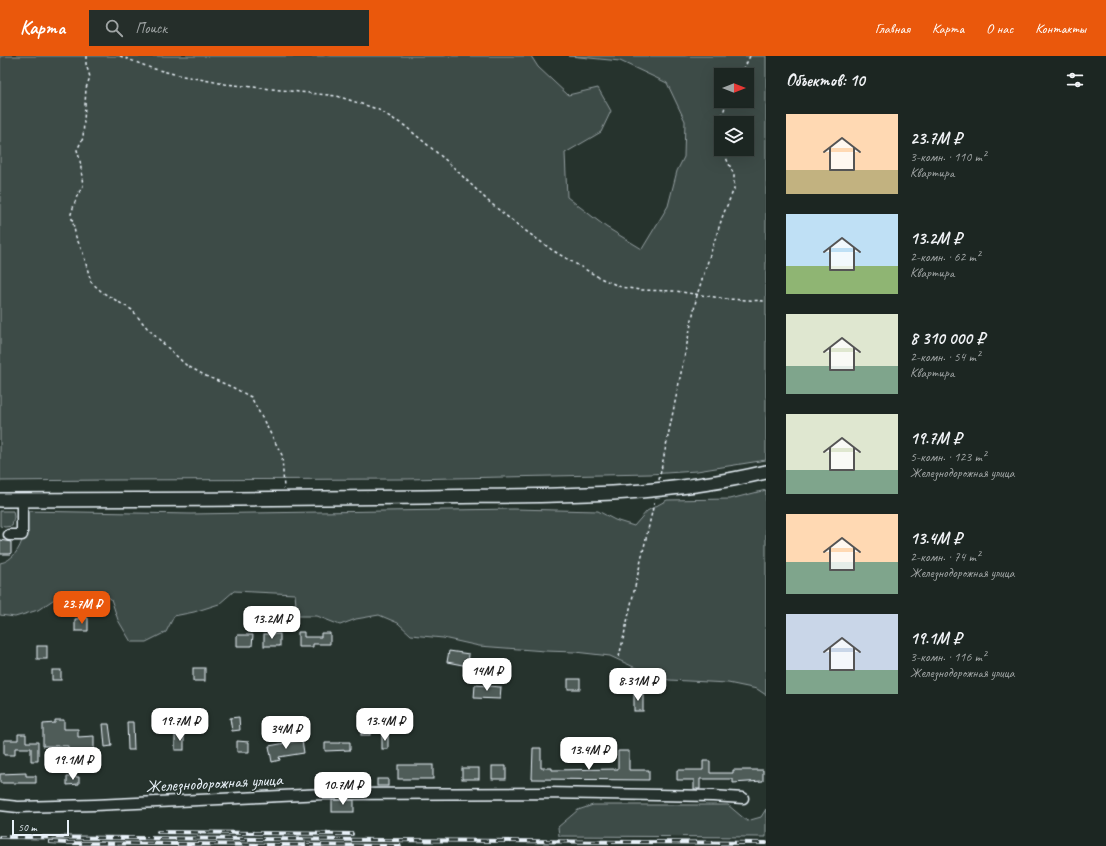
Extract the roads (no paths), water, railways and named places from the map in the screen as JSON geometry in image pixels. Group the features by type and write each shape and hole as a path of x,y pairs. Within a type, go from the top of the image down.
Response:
{"main road":[{"path":"0,500 190,500 561,495 657,490 717,482 766,472"}],"street":[{"path":"9,535 22,535 22,500"},
{"name":"Железнодорожная улица","path":"0,805 95,805 324,794 547,793 713,796 742,798"}],"railway":[{"path":"158,832 352,834"},
{"path":"0,837 766,843"},
{"path":"50,842 400,846"}]}
